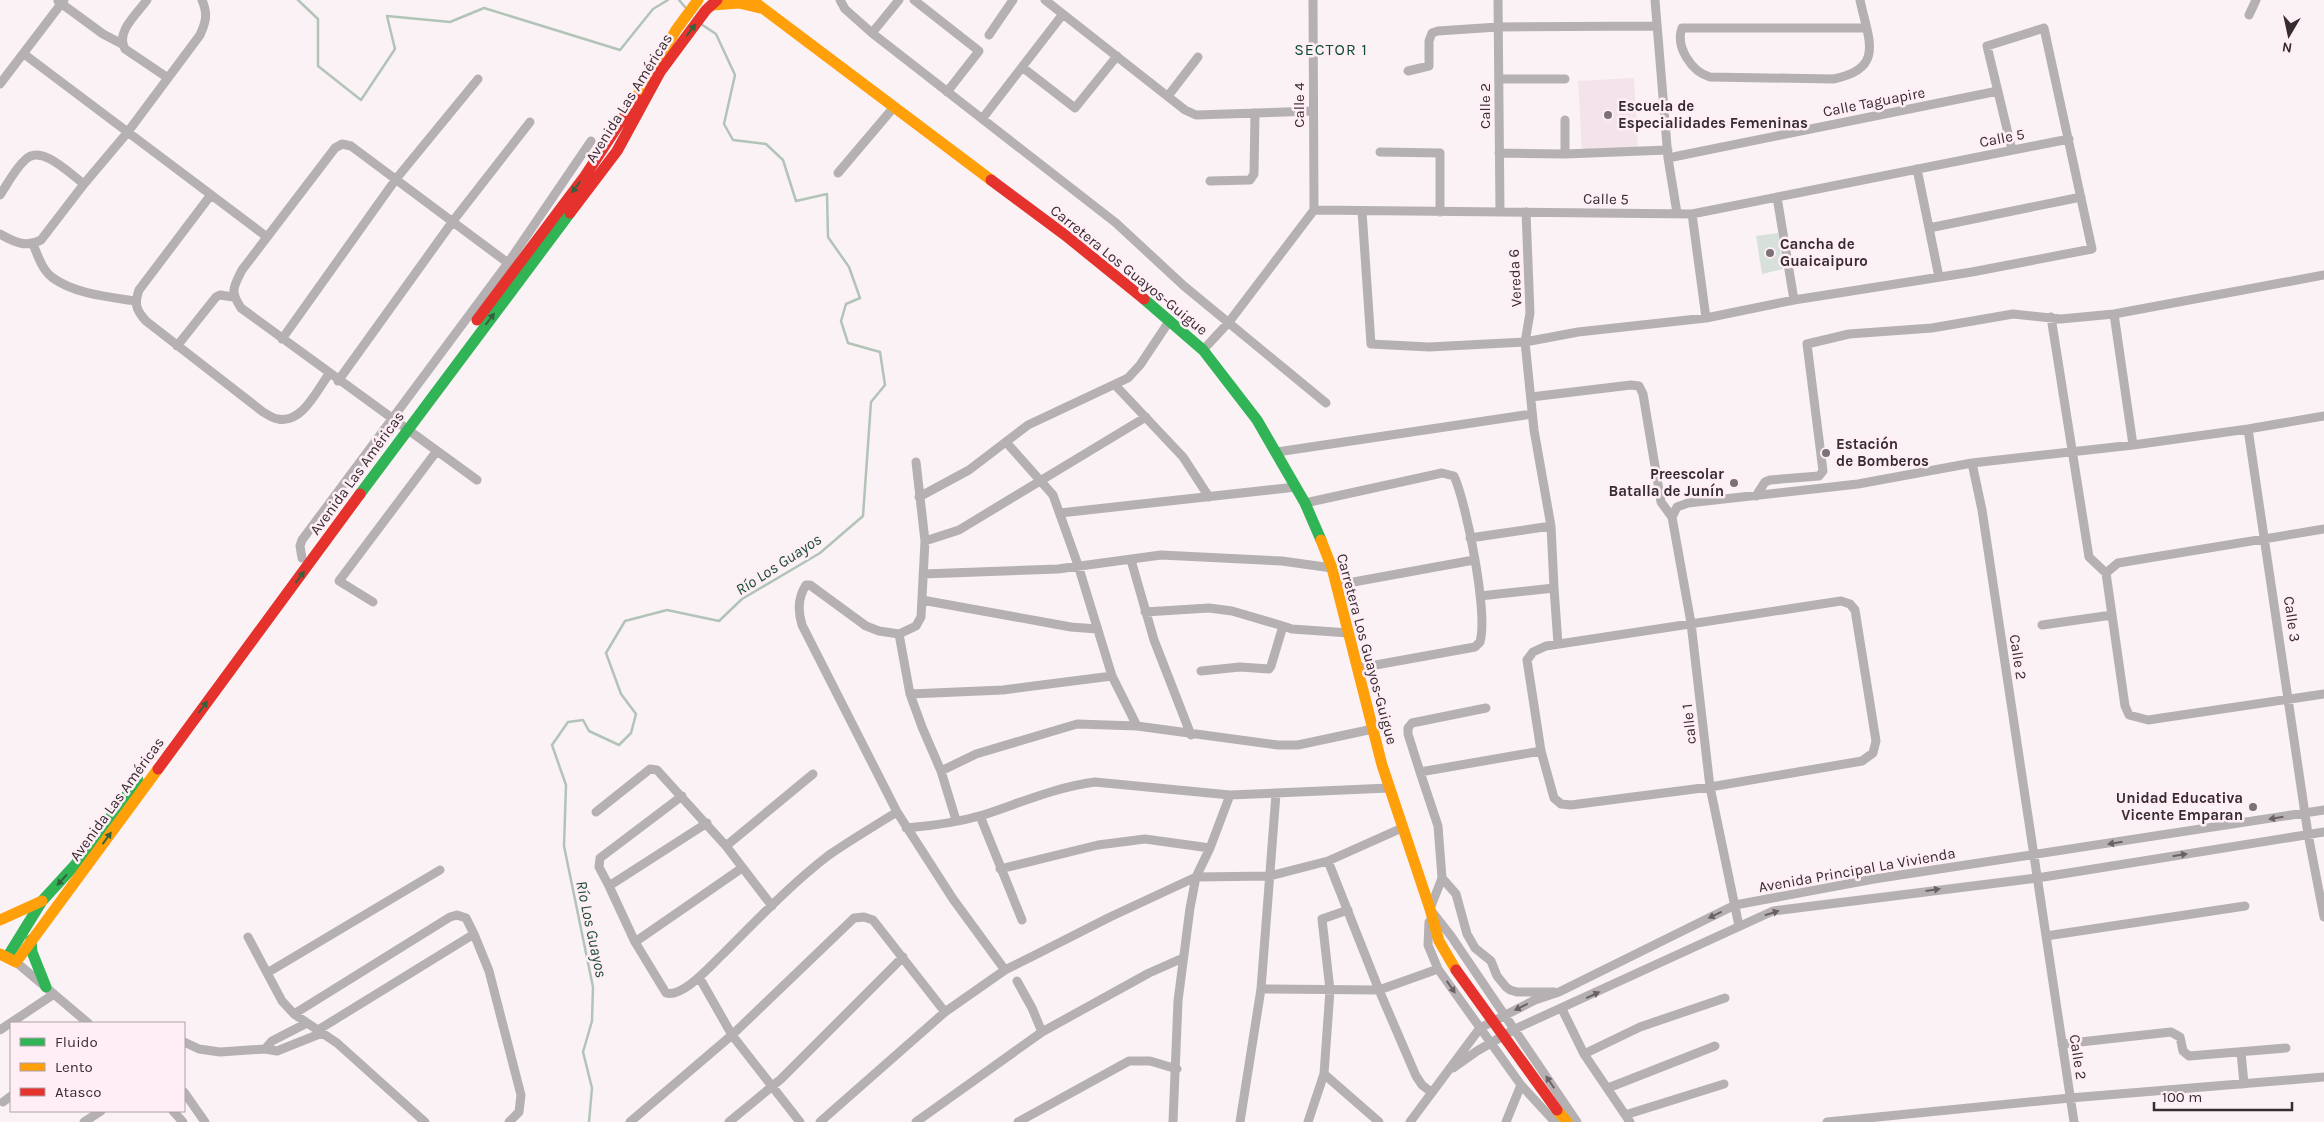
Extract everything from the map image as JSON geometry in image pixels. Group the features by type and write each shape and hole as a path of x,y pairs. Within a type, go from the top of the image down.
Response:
{"street":[{"path":"122,44 124,30 147,0"},
{"path":"0,234 22,244 33,244 41,240 84,184 127,133 200,35 206,22 206,9 202,0"},
{"name":"Carretera Los Guayos-Guigue","path":"752,0 761,4 894,107 1065,235 1170,320 1203,350 1257,420 1305,503 1332,568 1389,788 1430,909 1435,933 1456,970 1556,1110 1567,1122"},
{"path":"840,0 845,8 872,33 1116,223 1184,286 1326,403"},
{"path":"872,33 899,0"},
{"path":"914,0 979,51 947,92"},
{"path":"989,35 1013,0"},
{"path":"1046,0 1168,96 1196,115 1313,111"},
{"name":"Calle 4","path":"1313,0 1314,210"},
{"name":"Calle 2","path":"1498,0 1500,212"},
{"path":"1655,0 1668,154 1677,214"},
{"path":"1860,0 1870,48 1869,60 1861,69 1844,77 1833,79 1710,77 1701,74 1689,62 1682,46 1682,28 1865,28"},
{"path":"2249,15 2256,0"},
{"path":"0,84 24,54 61,1 104,34 122,44 125,49 168,78"},
{"name":"Avenida Las Américas","path":"8,957 42,901 75,865 399,426 617,151 697,2"},
{"path":"711,5 761,4"},
{"name":"Avenida Las Américas","path":"672,46 711,5"},
{"path":"982,118 1063,14"},
{"path":"1408,71 1429,66 1429,41 1432,33 1498,27 1657,26"},
{"path":"1362,211 1371,344 1429,347 1525,342 1578,332 1706,318 1794,300 2092,248 2044,28 1987,46 2012,150"},
{"path":"24,54 210,196 267,237"},
{"path":"1022,67 1075,108 1117,56"},
{"path":"1168,96 1198,56"},
{"path":"282,339 396,179 478,79"},
{"path":"1499,79 1565,79"},
{"name":"Calle Taguapire","path":"1499,153 1668,154 1998,92"},
{"path":"838,173 894,107"},
{"path":"1210,181 1250,180 1254,174 1255,113"},
{"path":"1565,120 1565,154"},
{"path":"338,381 453,221 530,122"},
{"name":"Calle 5","path":"1314,210 1692,214 2068,139"},
{"path":"399,426 591,141"},
{"path":"477,480 399,426 240,308 233,297 233,288 242,270 335,148 342,144 352,146 508,263"},
{"path":"1380,152 1440,153 1440,212"},
{"path":"0,195 25,159 33,154 45,155 84,184"},
{"path":"1917,169 1938,276"},
{"path":"210,196 139,290 135,301 137,312 177,346 263,412 278,420 290,418 300,413 329,374"},
{"path":"1777,197 1794,300"},
{"path":"1929,228 2081,197"},
{"path":"1203,350 1229,322 1314,210"},
{"name":"Vereda 6","path":"1526,212 1530,314 1525,342 1532,414 1551,526 1558,644"},
{"path":"1692,214 1706,318"},
{"path":"33,244 46,270 53,278 95,294 135,301"},
{"path":"1756,496 1765,482 1770,480 1819,476 1824,472 1807,344 1849,334 1932,328 2013,314 2061,318 2114,314 2324,275"},
{"path":"177,346 216,297 220,295 233,297"},
{"path":"2114,314 2133,445"},
{"path":"2051,317 2088,557 2106,573 2125,706 2129,715 2148,720 2324,694"},
{"path":"919,497 969,470 1028,425 1078,401 1116,386 1128,378 1140,365 1170,320"},
{"path":"1116,386 1183,457 1209,497"},
{"name":"calle 1","path":"1531,397 1621,386 1639,386 1643,394 1661,502 1672,517 1692,622 1710,787 1739,926"},
{"path":"1276,452 1532,414"},
{"path":"1672,517 1677,508 1688,502 1858,484 1972,463 2133,445 2324,416"},
{"path":"925,541 959,530 1146,417"},
{"name":"Avenida Las Américas","path":"8,957 32,940 399,426"},
{"name":"Calle 3","path":"2248,429 2290,699 2308,834 2324,917"},
{"path":"1006,442 1053,495 1078,565 1112,676 1137,726"},
{"path":"373,602 339,581 436,452"},
{"path":"916,462 925,541 921,617 916,626 899,634 879,631 866,626 810,585 806,585 802,591 799,608 802,625 906,828 953,899 1005,970"},
{"name":"Calle 2","path":"1972,463 1982,510 2074,1122"},
{"path":"1305,503 1442,473 1454,476 1461,493 1480,596 1481,636 1475,647 1359,668"},
{"path":"1060,513 1296,487"},
{"path":"1470,538 1551,526"},
{"path":"2106,573 2118,563 2324,529"},
{"path":"923,574 1058,568 1161,555 1282,561 1332,568"},
{"path":"1131,560 1154,640 1191,735"},
{"path":"1337,585 1474,560"},
{"path":"1480,596 1554,588"},
{"path":"922,600 1071,627 1097,629"},
{"path":"1841,601 1850,604 1855,610 1876,741 1873,754 1862,761 1710,787 1572,805 1561,804 1554,798 1541,751 1527,660 1533,652 1546,646 1692,622 1841,601"},
{"path":"1146,612 1209,608 1232,611 1292,629 1349,633"},
{"path":"2042,626 2112,615"},
{"path":"1201,671 1240,667 1269,668 1272,666 1282,626"},
{"path":"899,634 910,694 941,771 956,820"},
{"path":"910,694 1003,690 1112,676"},
{"path":"1486,708 1412,723 1408,728 1408,734 1438,826 1442,878 1430,909 1428,945 1438,968 1480,1028 1522,1085 1555,1122"},
{"path":"941,771 976,754 1077,724 1137,726 1191,735 1278,745 1298,745 1373,729"},
{"path":"1420,772 1541,751"},
{"path":"596,812 650,769 661,772 707,823 772,906"},
{"path":"726,846 813,774"},
{"path":"906,828 980,816 1074,784 1095,782 1230,795 1389,788"},
{"path":"1240,1122 1261,988 1276,794"},
{"path":"1173,1122 1177,1069 1178,1001 1196,877 1210,848 1230,795"},
{"path":"682,796 600,858 599,867 635,942 666,993 678,994 699,977 772,906 829,856 897,812"},
{"name":"Avenida Principal La Vivienda","path":"1410,1122 1480,1028 1504,1014 1559,992 1734,905 1874,879 2034,856 2324,810"},
{"path":"980,816 1022,920"},
{"path":"609,886 707,823"},
{"path":"820,1122 945,1012 1005,970 1110,916 1196,877 1270,876 1328,861 1402,828"},
{"name":"Avenida Principal La Vivienda","path":"1443,1076 1491,1042 1772,911 2037,878 2324,832"},
{"path":"1000,869 1098,845 1144,839 1210,848"},
{"path":"1328,861 1379,990 1416,1076 1422,1085 1431,1092"},
{"path":"635,942 742,868"},
{"path":"268,973 440,870"},
{"path":"1442,878 1456,894 1467,934 1475,948 1491,961 1497,976 1506,987 1516,992 1559,992"},
{"path":"0,920 42,901"},
{"path":"2046,936 2245,906"},
{"path":"1430,909 1451,936 1577,1122"},
{"path":"1308,1122 1324,1074 1330,990 1322,919 1348,910"},
{"path":"294,1014 450,917 457,915 466,918 489,971 520,1095 520,1112 509,1122"},
{"path":"630,1122 732,1035 854,918 864,917 873,920 945,1012"},
{"path":"185,1042 199,1049 220,1052 265,1049 277,1051 320,1031 474,934"},
{"path":"248,937 282,1001 294,1014 337,1043 425,1122"},
{"path":"32,940 32,952 50,990"},
{"path":"8,957 87,1022"},
{"path":"728,1122 772,1086 903,957"},
{"path":"916,1122 1042,1032 1149,973 1183,958"},
{"path":"1261,988 1379,990 1438,968"},
{"path":"699,977 732,1035 800,1122"},
{"path":"1017,982 1032,1008 1042,1032"},
{"path":"0,1030 50,990"},
{"path":"1584,1054 1640,1026 1726,998"},
{"path":"1562,1009 1584,1054 1628,1119 1724,1084"},
{"path":"265,1049 272,1041 307,1023"},
{"path":"2062,1044 2171,1032 2180,1037 2183,1051 2189,1056 2286,1048"},
{"path":"1608,1088 1715,1046"},
{"path":"2241,1052 2244,1084"},
{"path":"1018,1122 1129,1061 1150,1060 1177,1069"},
{"path":"1324,1074 1379,1122"},
{"path":"1827,1122 2070,1098 2324,1077"},
{"path":"1506,1122 1522,1085"},
{"path":"185,1094 201,1120"},
{"path":"3,1102 10,1097"},
{"path":"84,1122 99,1112"},
{"path":"174,1112 183,1122"}],"shaded area":[{"name":"Escuela de Especialidades Femeninas","path":"1634,78 1638,148 1582,151 1578,81"},
{"name":"Cancha de Guaicaipuro","path":"1778,233 1783,269 1762,274 1756,236"}],"waterway":[{"name":"Río Los Guayos","path":"298,0 318,19 318,66 361,100 395,49 387,16 450,22 484,8 620,50 653,9 668,0"},
{"name":"Río Los Guayos","path":"679,0 685,7"},
{"name":"Río Los Guayos","path":"589,1122 592,1088 583,1052 592,1021 593,987 564,846 566,785 552,745 568,722 583,720 589,731 619,745 631,733 636,714 621,694 606,653 625,621 667,610 719,621 742,599 820,553 863,516 871,402 885,385 880,352 848,343 841,321 846,304 860,298 849,267 828,237 827,194 796,201 783,160 766,144 733,140 724,124 735,75 716,34 701,24"}],"traffic: fast":[{"path":"360,494 570,213"},
{"path":"1144,299 1203,350 1257,420 1305,503 1321,540"},
{"path":"8,956 42,901 75,865 138,780"},
{"path":"31,940 32,952 46,987"}],"traffic: slow":[{"path":"636,98 676,30 698,0"},
{"path":"752,0 991,180"},
{"path":"712,5 739,3 760,8"},
{"path":"1321,540 1332,568 1382,765 1439,941 1456,970"},
{"path":"0,954 16,962 158,769"},
{"path":"0,920 42,901"},
{"path":"1557,1110 1567,1122"}],"traffic: jam":[{"path":"570,213 617,151 660,72 706,10 717,0"},
{"path":"477,320 585,176 636,98"},
{"path":"991,180 1065,235 1144,299"},
{"path":"158,769 360,494"},
{"path":"1456,970 1557,1110"}],"place":[{"name":"Escuela de Especialidades Femeninas","path":"1608,115"},
{"name":"Cancha de Guaicaipuro","path":"1770,253"},
{"name":"Estación de Bomberos","path":"1826,453"},
{"name":"Preescolar Batalla de Junín","path":"1734,483"},
{"name":"Unidad Educativa Vicente Emparan","path":"2253,807"}],"district":[{"name":"SECTOR 1","path":"1331,49"}]}
